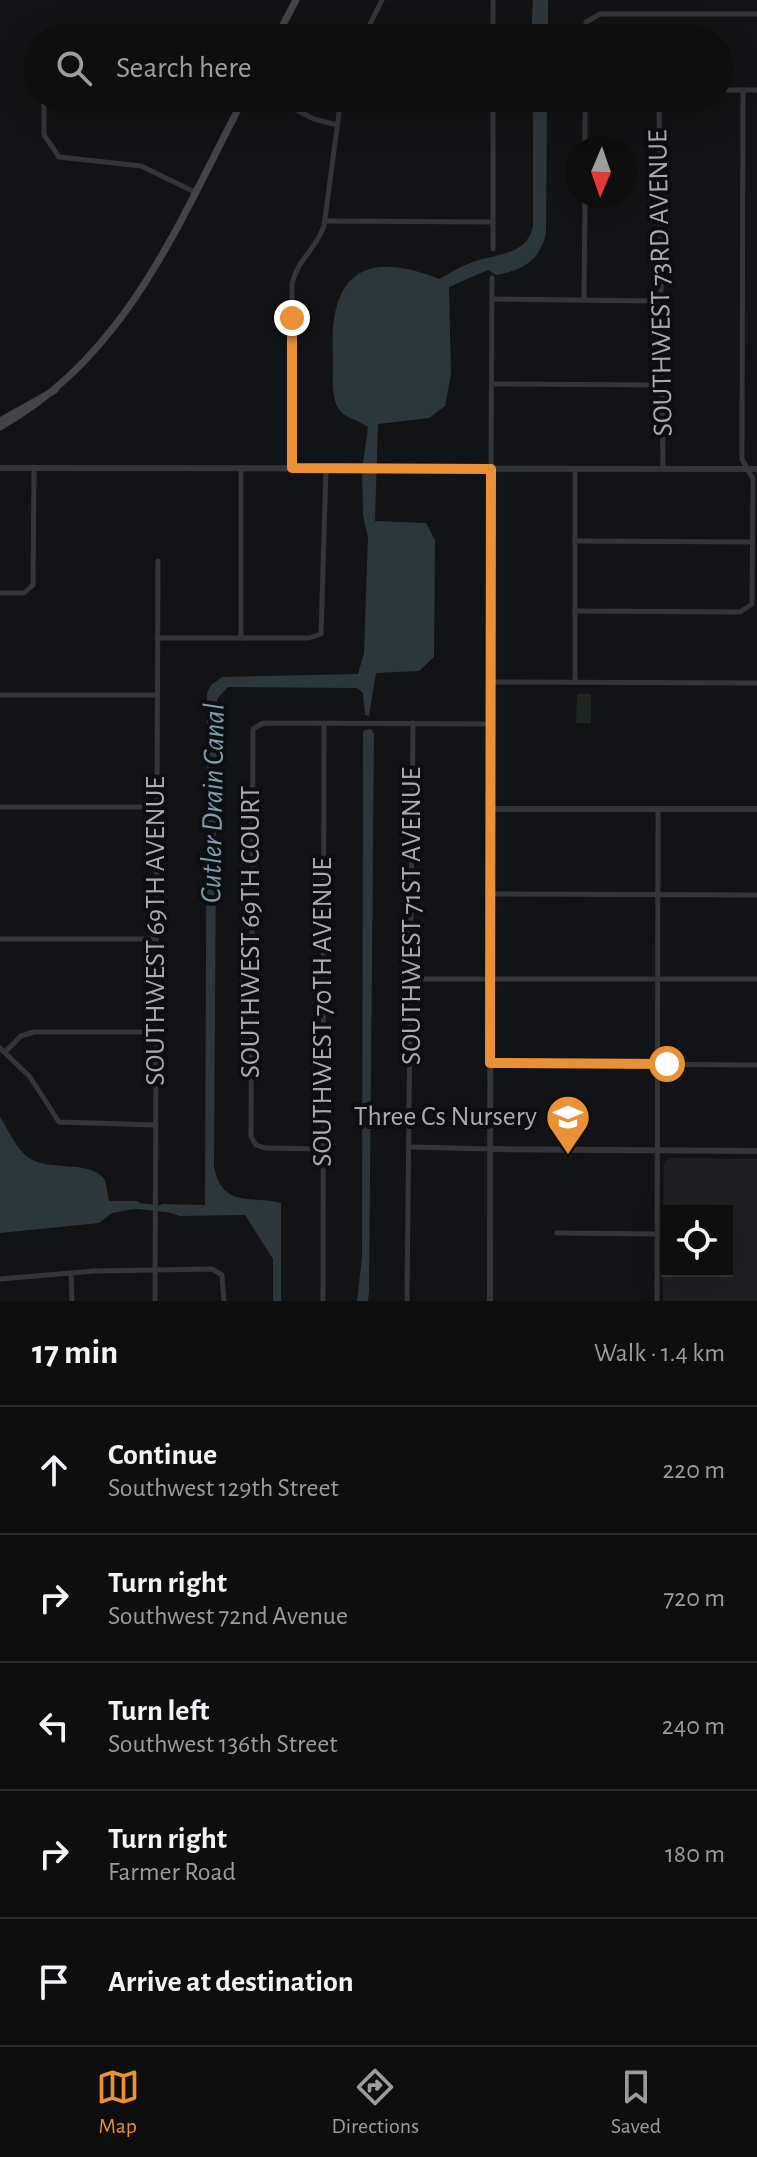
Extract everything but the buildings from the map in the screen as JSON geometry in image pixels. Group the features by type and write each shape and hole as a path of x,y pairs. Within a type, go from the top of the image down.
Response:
{"main road":[{"path":"283,24 296,0"},
{"path":"0,427 55,390 121,323 237,112"},
{"path":"0,421 55,390"}],"street":[{"path":"370,24 382,0"},
{"path":"493,0 493,24"},
{"path":"586,24 591,17 603,14 757,14"},
{"path":"733,90 757,90"},
{"path":"575,611 749,609 752,601 753,479 742,459 743,90"},
{"path":"44,112 44,135 59,157 141,166 195,192"},
{"path":"300,112 337,125"},
{"path":"292,468 292,284 299,265 318,240 325,221 339,112"},
{"path":"493,112 493,249"},
{"path":"585,112 585,136"},
{"name":"SOUTHWEST 73RD AVENUE","path":"659,112 663,469"},
{"path":"584,300 585,208"},
{"path":"325,221 493,222"},
{"path":"490,1301 492,278"},
{"path":"492,299 659,301"},
{"path":"492,384 661,385"},
{"path":"3,466 757,469"},
{"path":"0,593 28,592 33,584 34,467"},
{"path":"241,468 241,638"},
{"path":"157,638 313,638 321,634 326,468"},
{"path":"575,469 575,682"},
{"path":"575,541 752,542"},
{"name":"SOUTHWEST 69TH AVENUE","path":"155,1301 158,561"},
{"path":"491,682 757,683"},
{"path":"0,695 157,695"},
{"path":"324,723 491,724"},
{"name":"SOUTHWEST 69TH COURT","path":"323,1149 270,1149 253,1142 252,735 257,724 324,723"},
{"name":"SOUTHWEST 70TH AVENUE","path":"323,1301 324,723"},
{"name":"SOUTHWEST 71ST AVENUE","path":"407,1301 411,1147 413,723"},
{"path":"0,807 156,807"},
{"path":"491,809 757,809"},
{"path":"657,1301 658,809"},
{"path":"491,894 757,895"},
{"path":"0,939 156,939"},
{"path":"411,979 757,979"},
{"path":"156,1032 34,1032 21,1036 2,1050 30,1077 59,1122 156,1125"},
{"path":"490,1063 757,1065"},
{"path":"411,1147 757,1151"},
{"path":"557,1233 657,1234"},
{"path":"0,1279 155,1269 212,1269 221,1272 224,1301"},
{"path":"71,1273 72,1301"}],"shaded area":[{"path":"577,694 591,694 591,723 576,723"},
{"path":"668,1158 757,1159 757,1301 663,1301 663,1277 733,1277 733,1205 664,1205 664,1163"}],"water":[{"path":"533,0 548,0 548,24 532,24"},
{"name":"Cutler Drain Canal","path":"533,112 547,112 546,233 539,251 522,267 496,275 488,270 449,287 451,374 445,406 429,418 378,424 375,521 426,523 435,540 434,657 419,671 376,673 369,716 365,715 363,693 357,688 228,687 217,699 214,1167 218,1180 231,1195 281,1203 281,1301 273,1301 273,1259 245,1215 180,1216 161,1210 161,1204 205,1205 207,693 211,685 222,677 358,674 364,653 368,537 363,515 362,470 368,427 344,415 336,403 333,331 336,308 343,290 354,277 369,269 388,267 411,270 439,279 469,264 518,248 525,243 533,225"},
{"path":"371,729 374,734 369,1291 368,1301 357,1301 362,1257 363,733"},
{"path":"0,1117 16,1144 29,1158 90,1170 105,1180 109,1201 137,1201 145,1207 112,1213 99,1223 0,1233"}],"waterway":[{"path":"138,1206 166,1209"}],"place":[{"name":"Three Cs Nursery","path":"568,1156"}],"route":[{"path":"292,318 292,468 491,469 490,1063 667,1064"}]}
